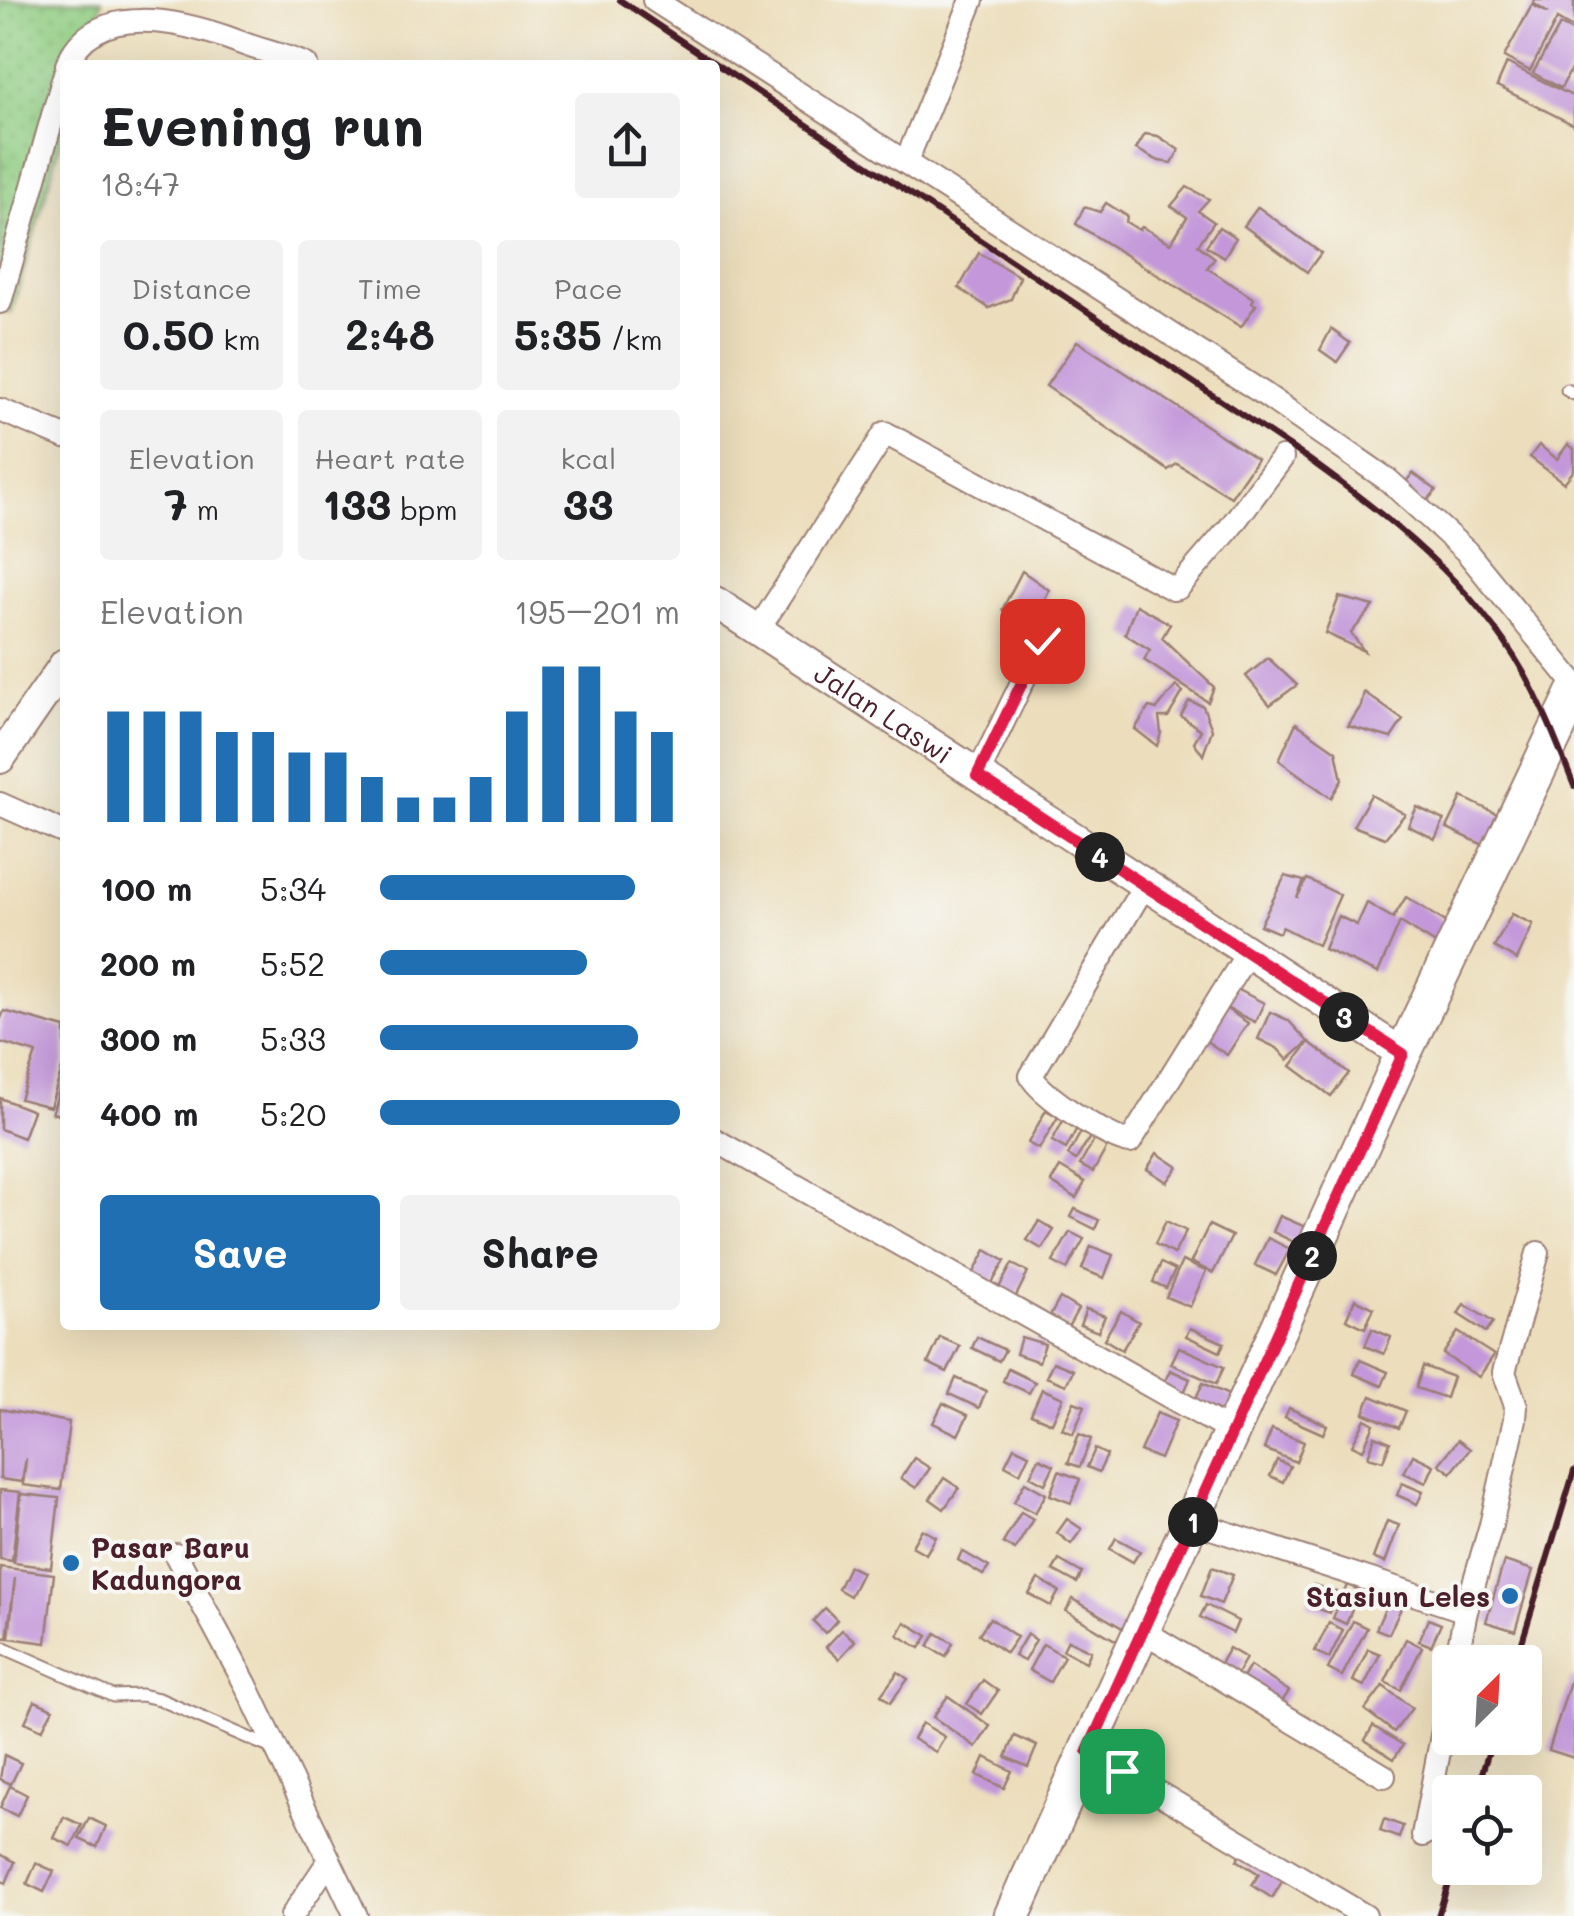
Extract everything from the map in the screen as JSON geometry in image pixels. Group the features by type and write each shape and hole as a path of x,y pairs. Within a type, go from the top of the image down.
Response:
{"main road":[{"path":"1012,1916 1403,1054 1574,694"}],"street":[{"path":"654,0 1264,394 1388,480 1466,551 1574,683"},
{"path":"906,162 972,0"},
{"path":"68,60 83,32 104,16 135,9 161,12 292,60"},
{"path":"0,302 60,91"},
{"path":"0,410 60,434"},
{"path":"758,630 885,433 1174,589 1229,529 1282,458"},
{"name":"Jalan Laswi","path":"720,605 1403,1054"},
{"path":"977,776 1042,641"},
{"path":"0,758 60,671"},
{"path":"0,804 60,831"},
{"path":"1144,886 1031,1076 1046,1093 1117,1139 1130,1142 1247,954"},
{"path":"720,1143 1232,1432"},
{"path":"1459,1645 1515,1420 1514,1395 1504,1372 1538,1252"},
{"path":"1193,1522 1466,1611"},
{"path":"176,1555 246,1686 356,1916"},
{"path":"1143,1630 1384,1776"},
{"path":"1088,1751 1365,1916"},
{"path":"1423,1835 1438,1755"},
{"path":"292,1916 329,1861"}],"lane":[{"path":"0,1646 113,1696 159,1699 277,1750"}],"green space":[{"path":"0,0 102,0 84,60 60,60 60,144 11,313 0,310"}],"building":[{"path":"1574,0 1574,29 1557,19 1530,71 1504,57 1532,5 1548,13 1533,3"},
{"path":"1560,25 1574,32 1574,64 1561,88 1533,73"},
{"path":"1507,63 1574,97 1574,125 1497,86"},
{"path":"1145,134 1158,136 1179,150 1172,163 1136,149"},
{"path":"1187,187 1209,199 1198,211 1214,222 1198,245 1215,258 1207,268 1254,299 1252,303 1256,305 1241,327 1076,224 1084,207 1100,212 1106,203 1127,216 1126,222 1139,230 1142,227 1171,243 1187,217 1171,206"},
{"path":"1258,207 1321,253 1307,272 1244,226"},
{"path":"1219,227 1236,238 1224,257 1206,246"},
{"path":"979,253 1020,277 1011,299 989,308 959,288"},
{"path":"1331,329 1350,343 1337,362 1320,350"},
{"path":"1077,341 1257,459 1231,497 1177,464 1168,470 1046,386"},
{"path":"1568,444 1574,449 1574,470 1564,483 1530,457 1539,445 1557,459"},
{"path":"1413,473 1436,490 1424,505 1401,488"},
{"path":"1022,571 1049,590 1031,629 1002,610"},
{"path":"1339,597 1374,606 1351,633 1364,651 1325,633"},
{"path":"1136,605 1170,624 1162,638 1214,687 1208,702 1144,660 1150,650 1125,634"},
{"path":"1268,658 1297,685 1270,705 1246,676"},
{"path":"1176,686 1183,692 1168,717 1159,717 1161,733 1157,746 1135,729 1149,707 1157,709"},
{"path":"1364,692 1403,720 1391,738 1348,726 1361,706"},
{"path":"1189,701 1203,706 1212,730 1203,755 1194,742 1201,730 1181,716"},
{"path":"1296,723 1336,751 1342,780 1331,798 1279,760"},
{"path":"1371,795 1405,814 1385,838 1353,826"},
{"path":"1462,797 1509,820 1494,850 1447,828"},
{"path":"1417,807 1444,820 1435,839 1408,826"},
{"path":"1285,876 1304,881 1297,898 1307,879 1340,895 1318,945 1282,927 1279,933 1260,925"},
{"path":"1406,897 1452,926 1439,946 1400,922 1378,973 1324,949 1338,916 1357,925 1367,903 1393,918"},
{"path":"1512,914 1533,924 1517,960 1494,947"},
{"path":"1231,986 1264,1003 1255,1022 1222,1006"},
{"path":"1222,1006 1248,1023 1227,1055 1202,1038"},
{"path":"4,1011 60,1027 60,1076 50,1107 20,1099 36,1053 0,1042"},
{"path":"1270,1012 1288,1020 1308,1042 1288,1060 1277,1048 1258,1039"},
{"path":"1309,1042 1349,1073 1331,1096 1291,1066"},
{"path":"60,1088 60,1115 52,1113"},
{"path":"0,1098 33,1111 23,1138 0,1129"},
{"path":"1046,1110 1058,1117 1039,1149 1028,1143"},
{"path":"1064,1119 1078,1126 1066,1149 1052,1141"},
{"path":"1081,1132 1090,1137 1076,1160 1068,1155"},
{"path":"1094,1140 1107,1147 1093,1172 1080,1165"},
{"path":"1157,1153 1178,1167 1167,1182 1147,1169"},
{"path":"1060,1167 1085,1182 1076,1198 1051,1182"},
{"path":"1075,1209 1099,1220 1095,1229 1071,1217"},
{"path":"1280,1216 1310,1229 1302,1246 1273,1232"},
{"path":"1039,1221 1054,1230 1042,1249 1027,1240"},
{"path":"1166,1221 1186,1231 1174,1254 1155,1244"},
{"path":"1209,1225 1232,1236 1213,1273 1191,1262"},
{"path":"1070,1232 1084,1239 1067,1269 1053,1262"},
{"path":"1268,1238 1290,1249 1276,1275 1255,1265"},
{"path":"1091,1246 1113,1255 1104,1278 1082,1269"},
{"path":"986,1250 1005,1261 989,1288 971,1278"},
{"path":"1182,1261 1206,1271 1190,1307 1166,1297"},
{"path":"1161,1263 1175,1270 1166,1288 1153,1282"},
{"path":"1012,1264 1028,1272 1012,1304 995,1295"},
{"path":"1060,1298 1078,1309 1068,1327 1050,1316"},
{"path":"1355,1299 1374,1308 1365,1328 1346,1319"},
{"path":"1464,1304 1493,1322 1486,1332 1458,1314"},
{"path":"1086,1309 1105,1316 1098,1332 1080,1325"},
{"path":"1121,1311 1139,1322 1122,1350 1104,1339"},
{"path":"1190,1328 1224,1343 1220,1352 1186,1336"},
{"path":"1372,1329 1391,1337 1384,1354 1365,1346"},
{"path":"1458,1332 1494,1355 1479,1377 1443,1354"},
{"path":"940,1337 960,1346 947,1372 928,1363"},
{"path":"977,1337 1005,1350 999,1361 972,1348"},
{"path":"1021,1337 1045,1344 1039,1362 1016,1354"},
{"path":"1179,1347 1224,1367 1216,1384 1171,1364"},
{"path":"1360,1360 1388,1372 1382,1386 1354,1374"},
{"path":"1053,1362 1073,1370 1066,1385 1046,1377"},
{"path":"1423,1366 1453,1377 1446,1398 1416,1388"},
{"path":"1008,1369 1035,1382 1029,1393 1003,1381"},
{"path":"1170,1370 1190,1379 1182,1397 1162,1388"},
{"path":"956,1378 986,1391 979,1408 949,1394"},
{"path":"1203,1383 1235,1398 1227,1414 1195,1400"},
{"path":"1042,1389 1063,1398 1052,1423 1031,1414"},
{"path":"1371,1396 1406,1411 1399,1428 1364,1413"},
{"path":"1074,1402 1085,1406 1073,1434 1062,1429"},
{"path":"943,1403 968,1415 958,1435 933,1423"},
{"path":"1289,1408 1327,1425 1323,1434 1285,1417"},
{"path":"0,1409 69,1422 61,1490 23,1485 26,1458 22,1482 0,1479"},
{"path":"1157,1413 1176,1421 1160,1459 1140,1451"},
{"path":"1365,1419 1374,1424 1363,1450 1352,1445"},
{"path":"1272,1429 1304,1442 1296,1462 1264,1449"},
{"path":"1079,1434 1091,1439 1080,1467 1068,1463"},
{"path":"1375,1436 1390,1442 1383,1461 1368,1457"},
{"path":"1458,1440 1470,1449 1451,1473 1439,1464"},
{"path":"1014,1447 1029,1454 1020,1473 1005,1465"},
{"path":"1095,1449 1107,1455 1099,1472 1087,1467"},
{"path":"1413,1455 1434,1465 1426,1483 1404,1473"},
{"path":"914,1458 930,1468 916,1488 901,1478"},
{"path":"1039,1458 1054,1465 1045,1484 1030,1476"},
{"path":"1277,1460 1290,1466 1283,1482 1270,1476"},
{"path":"1059,1471 1080,1479 1071,1503 1050,1495"},
{"path":"944,1478 959,1488 944,1509 930,1499"},
{"path":"1025,1482 1046,1494 1035,1513 1014,1502"},
{"path":"1402,1483 1423,1492 1417,1504 1397,1495"},
{"path":"0,1490 20,1492 12,1561 0,1559"},
{"path":"21,1494 59,1498 51,1568 14,1563"},
{"path":"1021,1512 1033,1519 1015,1550 1003,1543"},
{"path":"1067,1519 1082,1529 1071,1544 1057,1533"},
{"path":"1387,1521 1399,1525 1385,1563 1373,1558"},
{"path":"922,1529 936,1537 926,1554 912,1546"},
{"path":"1116,1538 1140,1551 1133,1562 1110,1549"},
{"path":"962,1551 989,1567 983,1575 958,1560"},
{"path":"1059,1560 1082,1573 1077,1583 1053,1570"},
{"name":"Stasiun Leles","path":"1504,1561 1533,1570 1515,1631 1486,1622"},
{"path":"849,1566 862,1572 850,1596 838,1589"},
{"path":"0,1567 54,1574 46,1643 9,1638 15,1578 7,1638 0,1637"},
{"path":"1212,1567 1233,1575 1221,1604 1201,1596"},
{"path":"1038,1579 1059,1591 1051,1606 1029,1594"},
{"path":"1314,1585 1337,1592 1330,1613 1307,1605"},
{"path":"1347,1585 1360,1590 1346,1624 1333,1618"},
{"path":"1390,1598 1403,1604 1389,1634 1376,1629"},
{"path":"1073,1599 1129,1632 1122,1644 1066,1611"},
{"path":"1206,1605 1238,1621 1233,1633 1200,1617"},
{"path":"825,1608 837,1620 825,1633 813,1621"},
{"path":"990,1618 1017,1637 1006,1653 979,1634"},
{"path":"1428,1619 1441,1624 1431,1646 1419,1641"},
{"path":"1353,1621 1367,1628 1342,1676 1328,1669"},
{"path":"905,1622 928,1636 920,1648 898,1635"},
{"path":"1329,1623 1343,1630 1329,1658 1315,1651"},
{"path":"842,1630 855,1641 839,1659 826,1647"},
{"path":"936,1633 953,1643 946,1656 928,1646"},
{"path":"1027,1634 1036,1640 1024,1661 1014,1656"},
{"path":"1406,1639 1422,1647 1401,1690 1385,1682"},
{"path":"1068,1640 1091,1651 1086,1662 1063,1650"},
{"path":"1043,1644 1064,1656 1050,1682 1029,1670"},
{"path":"1229,1648 1246,1658 1234,1679 1217,1669"},
{"path":"1368,1649 1380,1654 1364,1686 1353,1681"},
{"path":"1250,1666 1289,1691 1279,1706 1241,1681"},
{"path":"898,1672 908,1679 890,1703 881,1695"},
{"path":"1571,1678 1574,1679 1574,1758 1549,1750"},
{"path":"983,1680 998,1691 982,1714 967,1704"},
{"path":"1383,1686 1412,1708 1394,1732 1365,1710"},
{"path":"948,1696 990,1726 976,1747 933,1717"},
{"path":"35,1701 53,1709 42,1730 25,1722"},
{"path":"922,1723 945,1737 936,1752 913,1739"},
{"path":"1373,1726 1403,1745 1394,1759 1365,1740"},
{"path":"1015,1736 1037,1746 1028,1767 1006,1757"},
{"path":"4,1755 21,1763 11,1784 0,1779"},
{"path":"985,1757 1012,1771 1004,1788 977,1775"},
{"path":"10,1786 27,1795 17,1816 0,1808"},
{"path":"64,1817 82,1825 72,1846 54,1838"},
{"path":"89,1818 106,1826 97,1847 79,1839"},
{"path":"1384,1819 1403,1826 1399,1838 1380,1831"},
{"path":"1244,1849 1286,1875 1272,1898 1252,1885 1259,1874 1237,1860"},
{"path":"0,1854 15,1862 6,1883 0,1880"},
{"path":"36,1863 54,1871 44,1892 27,1884"}],"railway":[{"path":"620,0 710,60"},
{"path":"720,67 1307,458 1398,528 1455,581 1503,640 1538,701 1574,786"},
{"path":"1521,1645 1574,1471"},
{"path":"1481,1775 1488,1755"},
{"path":"1438,1916 1448,1885"}],"place":[{"name":"Pasar Baru Kadungora","path":"71,1563"},
{"name":"Stasiun Leles","path":"1510,1596"}],"route":[{"path":"1042,641 977,776 1403,1054 1088,1751 1122,1771"}]}
